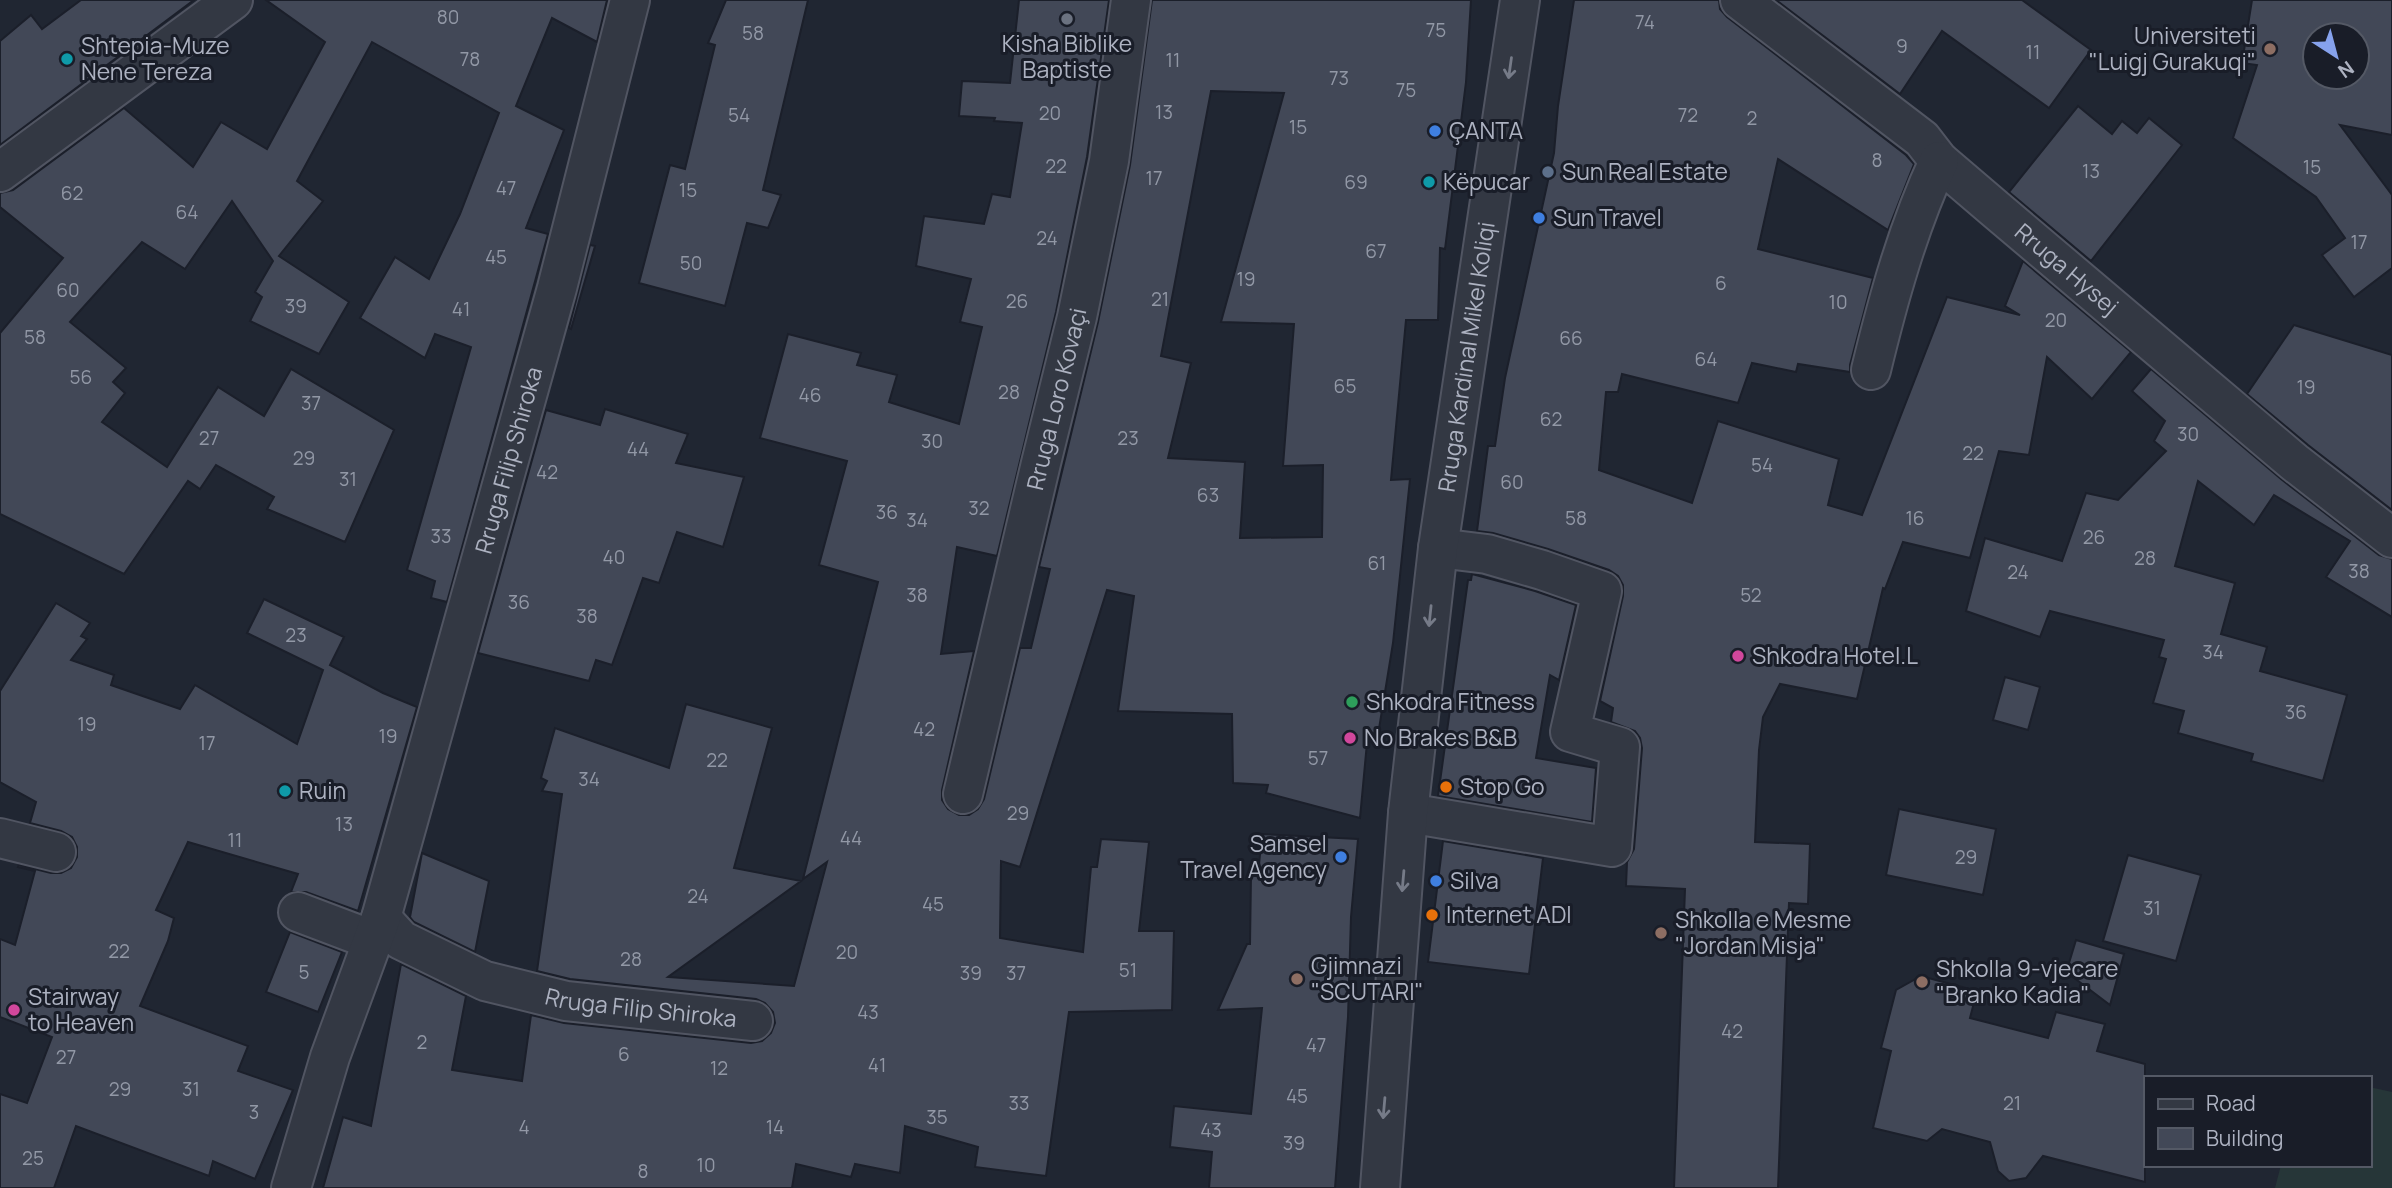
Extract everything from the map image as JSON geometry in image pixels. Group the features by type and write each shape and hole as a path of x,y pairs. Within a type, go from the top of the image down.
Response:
{"street":[{"path":"0,172 233,0"},
{"name":"Rruga Filip Shiroka","path":"291,1188 330,1058 376,929 557,288 630,0"},
{"name":"Rruga Loro Kovaçi","path":"963,794 1077,317 1110,161 1131,0"},
{"name":"Rruga Kardinal Mikel Koliqi","path":"1380,1188 1408,813 1438,548 1520,0"},
{"name":"Rruga Hysej","path":"1740,0 1922,139 1939,161 2294,462 2392,538"},
{"path":"1871,370 1902,258 1924,193 1939,161"},
{"path":"1408,813 1612,847 1620,747 1570,732 1602,592 1487,554 1438,548"},
{"path":"0,838 57,852"},
{"path":"298,912 376,929"},
{"name":"Rruga Filip Shiroka","path":"376,929 485,981 566,1000 753,1021"}],"shaded area":[{"path":"2371,1087 2392,1092 2392,1188 2275,1188 2280,1167 2371,1167"}],"building":[{"name":"Shtepia-Muze Nene Tereza","path":"81,0 194,0 0,145 0,41 31,15 42,29"},
{"path":"266,0 607,0 597,42 552,18 516,106 564,130 526,228 548,234 447,602 431,598 435,581 407,570 471,347 435,334 425,358 360,318 395,257 429,279 460,214 499,113 372,42 297,181 323,201 279,256 349,302 319,354 250,321 262,297 255,292 273,261 232,201 185,269 142,242 70,322 126,368 113,382 125,393 102,422 167,467 218,387 264,416 291,369 394,430 345,542 267,509 274,497 216,465 200,489 188,481 124,574 0,514 0,333 63,258 0,207 0,193 13,190 124,108 193,167 221,122 267,149 325,42"},
{"path":"726,0 808,0 763,190 781,195 768,228 747,223 725,306 639,283 670,165 685,169 715,45 708,43"},
{"path":"1019,0 1109,0 1087,157 1056,312 997,556 957,547 941,654 974,651 942,800 948,809 959,815 969,815 978,809 984,799 1020,648 1031,648 1050,569 1039,567 1098,322 1130,165 1152,0 1471,0 1466,82 1445,249 1440,248 1438,320 1406,320 1391,480 1410,479 1393,643 1378,735 1368,732 1360,818 1266,793 1268,785 1233,783 1232,714 1118,711 1134,596 1107,590 1020,867 1001,861 1000,938 1083,952 1091,867 1097,867 1101,839 1149,842 1139,931 1174,931 1172,1010 1069,1012 1046,1176 975,1167 978,1147 905,1126 900,1173 855,1164 851,1177 796,1164 792,1188 323,1188 343,1117 371,1126 401,964 466,996 452,1070 522,1081 531,1015 564,1023 751,1043 762,1041 771,1033 775,1023 773,1012 765,1003 756,999 570,979 537,971 562,794 542,791 547,781 541,778 555,728 669,768 686,704 772,728 734,868 801,881 668,977 794,986 827,862 803,879 878,582 819,565 847,461 760,438 788,334 861,353 857,365 897,375 889,402 959,424 982,327 960,322 971,279 916,266 924,216 984,224 992,194 1010,197 1022,123 959,116 962,81 1010,83","holes":["1211,91 1284,93 1221,322 1294,324 1283,466 1323,465 1322,537 1240,538 1245,462 1168,458 1191,363 1161,356"]},
{"path":"1574,0 1719,0 1720,9 1727,17 1906,155 1914,164 1888,230 1778,159 1758,249 1873,278 1850,372 1798,364 1796,372 1752,363 1738,403 1622,374 1618,392 1606,392 1599,470 1692,503 1718,421 1839,459 1828,505 1862,515 1947,297 2020,315 2005,306 2023,261 2131,352 2092,399 2047,357 2029,455 1999,451 1970,558 1903,542 1885,589 1883,588 1857,699 1780,684 1763,717 1755,842 1810,844 1808,904 1789,903 1778,1188 1674,1188 1685,889 1626,886 1627,862 1634,849 1642,748 1635,731 1611,722 1613,708 1600,701 1623,596 1623,585 1618,576 1609,570 1548,549 1477,531 1488,446 1495,446 1505,378 1554,153 1558,106"},
{"path":"1776,0 2022,0 2091,50 2049,108 1942,31 1900,94"},
{"path":"2252,0 2392,0 2392,135 2340,125 2392,195 2392,268 2354,297 2322,255 2345,238 2316,197 2233,138 2257,65 2242,63"},
{"path":"2078,106 2112,134 2122,121 2137,133 2149,118 2182,145 2091,261 2009,192"},
{"path":"590,245 595,246 571,329 569,328"},
{"path":"2294,325 2392,355 2392,510 2247,394"},
{"path":"2151,369 2281,479 2379,555 2392,559 2392,617 2326,577 2350,541 2274,495 2254,525 2198,481 2175,566 2235,583 2221,634 2267,647 2260,671 2347,695 2323,781 2251,761 2253,754 2178,733 2184,711 2153,703 2166,659 2159,657 2164,640 2050,611 2040,637 1966,611 1985,538 2062,561 2086,493 2118,500 2166,451 2154,441 2165,421 2132,391"},
{"path":"605,409 688,434 676,463 744,477 723,547 677,532 659,583 643,578 612,665 596,660 589,681 478,653 546,410 600,425"},
{"path":"1472,574 1576,605 1559,680 1550,675 1536,758 1596,768 1592,822 1438,796 1468,580 1471,580"},
{"path":"264,599 344,637 330,665 383,693 417,707 358,911 306,892 291,892 298,874 188,842 156,910 174,918 168,941 140,1006 248,1046 238,1071 293,1090 255,1179 213,1161 209,1176 76,1126 54,1188 0,1188 0,1094 27,1103 52,1037 0,1017 0,939 15,945 35,871 18,867 19,865 61,873 71,868 77,857 77,847 72,837 61,831 30,823 36,802 0,782 0,691 56,603 90,623 81,636 87,639 71,660 114,675 111,685 180,709 195,685 297,744 323,670 247,633"},
{"path":"2005,677 2040,687 2028,730 1993,720"},
{"path":"1899,809 1996,829 1983,895 1886,875"},
{"path":"1262,834 1358,839 1335,1188 1209,1188 1212,1152 1170,1147 1174,1106 1251,1114 1262,1008 1218,1010 1247,944 1250,944 1251,875 1258,875"},
{"path":"1443,841 1543,858 1529,974 1428,962"},
{"path":"422,853 489,881 475,952 414,922 410,917"},
{"path":"2128,855 2201,875 2176,961 2103,941"},
{"path":"290,932 342,952 318,1012 266,992"},
{"path":"2076,940 2124,954 2110,1005 2069,974 2069,963"},
{"path":"1921,976 1977,991 1970,1018 2048,1038 2056,1012 2105,1024 2097,1051 2145,1064 2145,1182 2043,1156 2026,1178 2009,1181 1998,1171 1990,1142 1942,1129 1927,1141 1873,1128 1891,1051 1881,1048 1896,990"}],"place":[{"name":"Kisha Biblike Baptiste","path":"1067,19"},
{"name":"Universiteti \"Luigj Gurakuqi\"","path":"2270,49"},
{"name":"Shtepia-Muze Nene Tereza","path":"67,59"},
{"name":"ÇANTA","path":"1435,131"},
{"name":"Sun Real Estate","path":"1548,172"},
{"name":"Këpucar","path":"1429,182"},
{"name":"Sun Travel","path":"1539,218"},
{"name":"Shkodra Hotel.L","path":"1738,656"},
{"name":"Shkodra Fitness","path":"1352,702"},
{"name":"No Brakes B&B","path":"1350,738"},
{"name":"Stop Go","path":"1446,787"},
{"name":"Ruin","path":"285,791"},
{"name":"Samsel Travel Agency","path":"1341,857"},
{"name":"Silva","path":"1436,881"},
{"name":"Internet ADI","path":"1432,915"},
{"name":"Shkolla e Mesme \"Jordan Misja\"","path":"1661,933"},
{"name":"Gjimnazi \"SCUTARI\"","path":"1297,979"},
{"name":"Shkolla 9-vjecare \"Branko Kadia\"","path":"1922,982"},
{"name":"Stairway to Heaven","path":"14,1010"}]}
